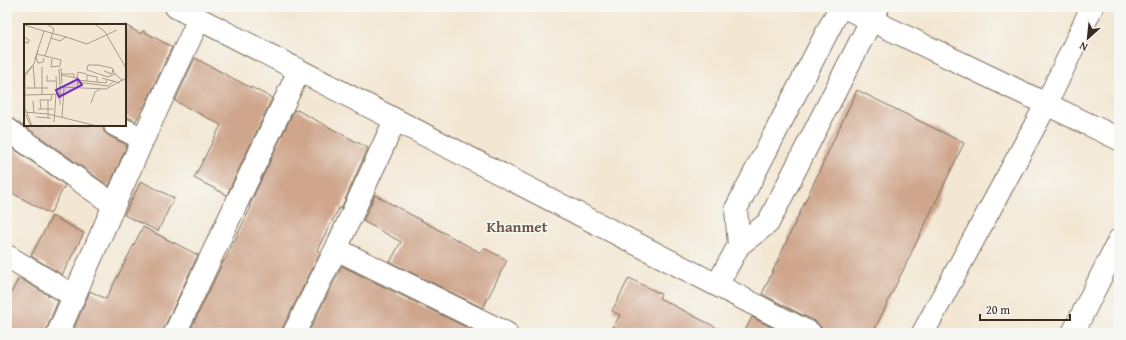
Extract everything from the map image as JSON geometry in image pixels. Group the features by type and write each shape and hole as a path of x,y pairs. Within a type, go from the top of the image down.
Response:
{"street":[{"path":"176,7 810,333"},
{"path":"739,245 736,209 840,7"},
{"path":"844,7 874,14 1046,105 1119,139"},
{"path":"923,333 1046,105 1092,7"},
{"path":"717,285 739,245 768,223 874,14"},
{"path":"58,333 143,139 199,19"},
{"path":"175,333 300,71"},
{"path":"294,333 336,249 395,120"},
{"path":"117,126 143,139"},
{"path":"7,129 114,204"},
{"path":"1073,333 1119,240"},
{"path":"336,249 506,333"},
{"path":"7,256 74,296"}],"building":[{"path":"126,26 141,34 143,31 172,47 136,121 126,116"},
{"path":"195,58 272,98 227,195 194,178 221,125 175,101"},
{"path":"857,90 964,143 873,333 822,333 821,327 816,322 762,294"},
{"path":"294,110 297,110 368,148 341,209 339,208 317,250 321,252 283,327 282,333 189,333 251,207 249,206"},
{"path":"24,126 103,126 104,132 109,136 127,145 109,186"},
{"path":"7,144 65,185 50,214 7,190"},
{"path":"141,181 174,198 158,231 124,215"},
{"path":"375,195 481,253 484,248 507,260 483,308 390,262 401,242 363,221"},
{"path":"52,216 84,233 62,275 31,256"},
{"path":"143,227 198,255 163,333 72,333 90,291 106,299"},
{"path":"342,266 472,330 470,333 308,333"},
{"path":"19,278 58,301 46,333 7,333 7,300"},
{"path":"629,278 661,294 659,298 727,333 610,333 620,315 612,311"},
{"path":"752,317 783,333 744,333"}],"district":[{"name":"Khanmet","path":"517,226"}]}
